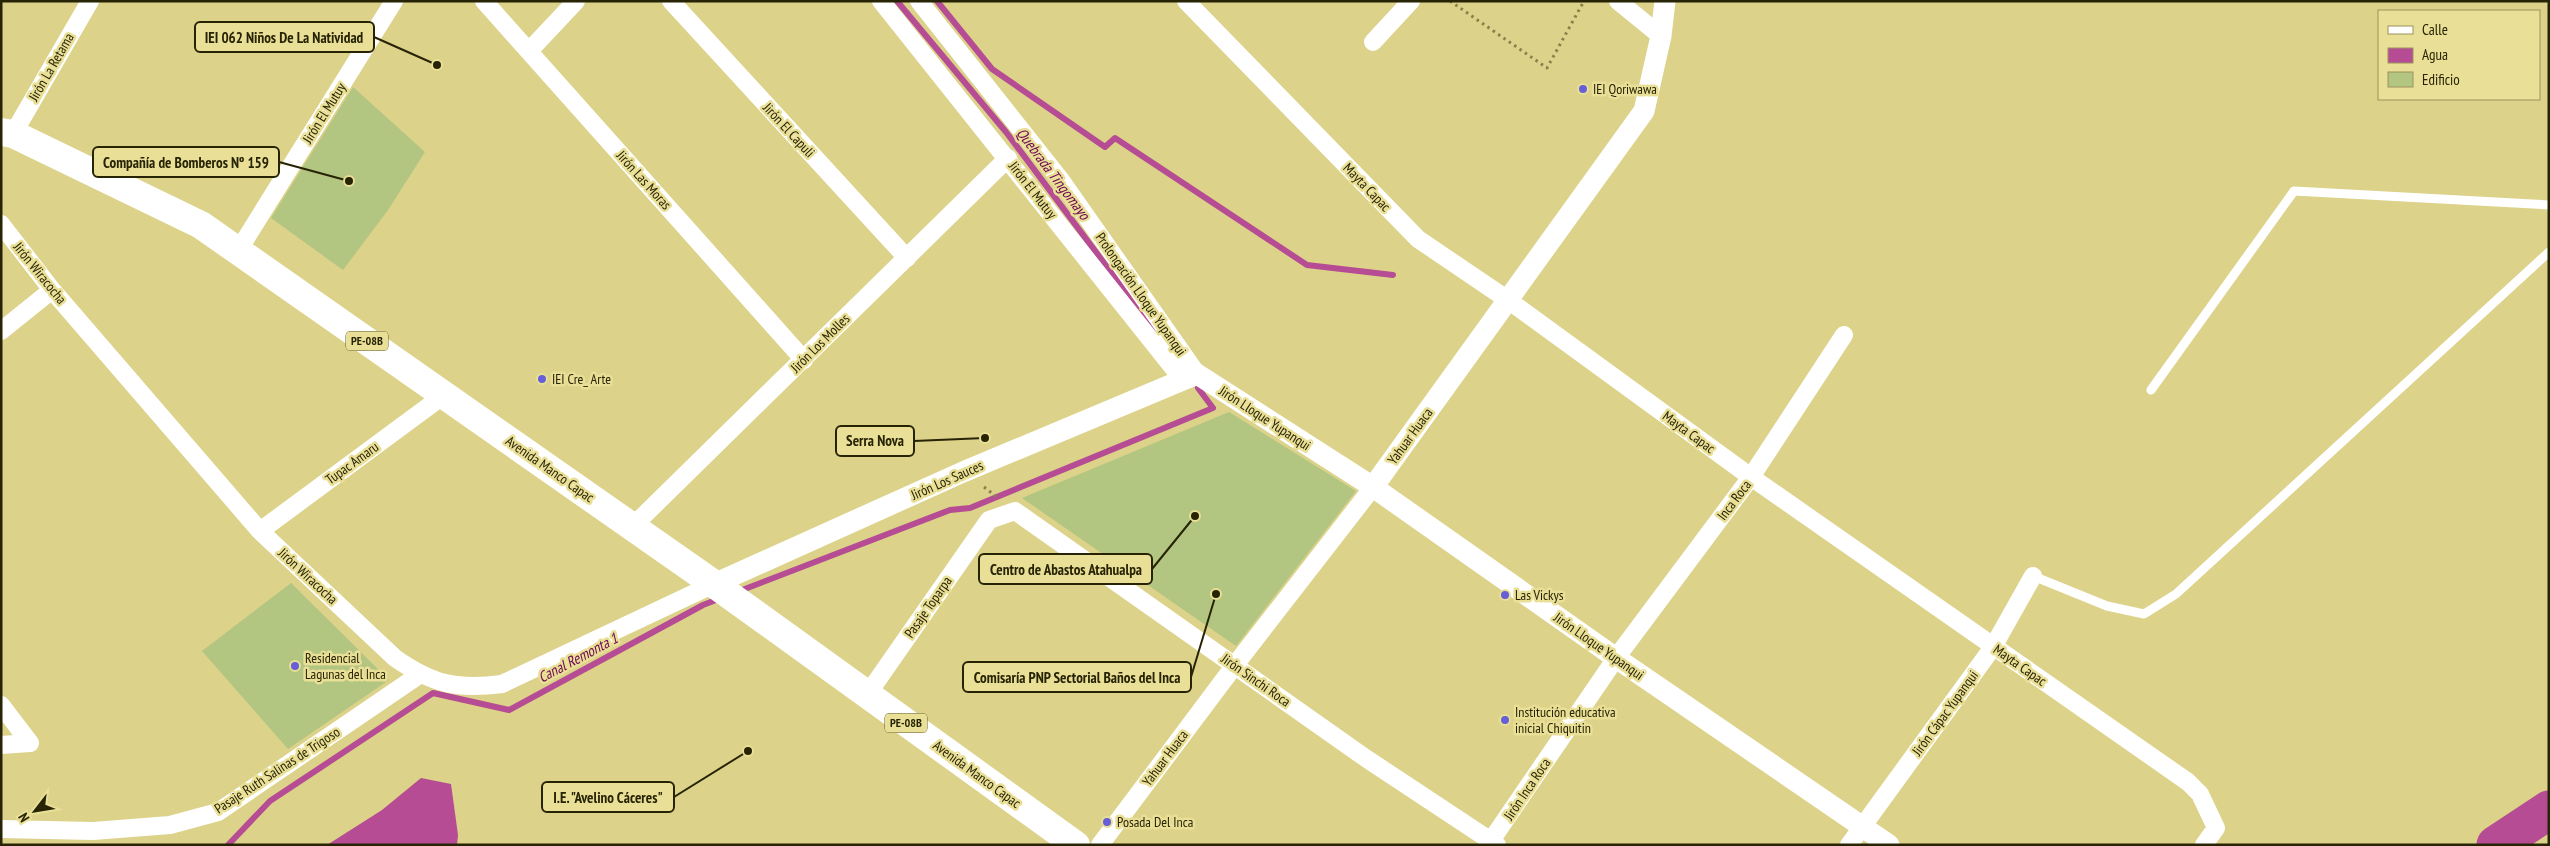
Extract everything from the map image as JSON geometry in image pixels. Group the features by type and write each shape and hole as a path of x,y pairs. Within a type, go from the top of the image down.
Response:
{"main road":[{"name":"Avenida Manco Capac","path":"7,133 201,225 724,592 1076,845"}],"street":[{"name":"Jirón La Retama","path":"7,133 90,1"},
{"name":"Jirón El Mutuy","path":"238,251 394,1"},
{"name":"Jirón Las Moras","path":"484,1 530,50 804,360"},
{"path":"530,50 576,1"},
{"name":"Jirón El Capuli","path":"671,1 907,258"},
{"name":"Jirón El Mutuy","path":"882,1 1008,158 1190,377"},
{"name":"Prolongación Lloque Yupanqui","path":"919,1 1060,179 1190,377"},
{"name":"Mayta Capac","path":"1186,1 1418,239 1508,300 1751,477 2188,782 2204,801 2216,828 2204,845"},
{"path":"1373,42 1411,1"},
{"path":"1618,1 1661,36"},
{"name":"Yahuar Huaca","path":"1100,845 1235,664 1373,487 1644,111 1661,36 1665,1"},
{"name":"Jirón Los Molles","path":"632,527 1008,158"},
{"name":"Jirón Wiracocha","path":"1,224 52,290 260,531 395,658 419,675 449,685 473,688 502,684 724,592"},
{"path":"1,331 52,290"},
{"name":"Inca Roca","path":"1616,658 1751,477 1844,335"},
{"name":"Jirón Los Sauces","path":"724,592 964,472 1190,377"},
{"name":"Jirón Lloque Yupanqui","path":"1190,377 1373,487 1616,658 1889,845"},
{"name":"Tupac Amaru","path":"260,531 444,395"},
{"name":"Pasaje Toparpa","path":"867,695 989,520 1015,510"},
{"name":"Jirón Sinchi Roca","path":"1015,510 1235,664 1367,760 1492,843"},
{"name":"Jirón Cápac Yupanqui","path":"1850,845 1993,647 2032,576"},
{"name":"Jirón Inca Roca","path":"1492,843 1616,658"},
{"name":"Pasaje Ruth Salinas de Trigoso","path":"1,830 93,831 170,825 218,812 419,675"},
{"path":"1,705 30,743 1,745"},
{"path":"81,845 93,831"}],"lane":[{"path":"2152,390 2294,192 2549,205"},
{"path":"2032,576 2108,606 2144,614 2176,594 2549,252"}],"path":[{"path":"1450,1 1547,68 1584,1"},
{"path":"964,472 1015,510"}],"water":[{"path":"421,778 451,784 458,835 457,845 327,845 382,810"}],"building":[{"path":"353,87 425,152 388,210 343,270 271,218"},
{"path":"1229,412 1356,491 1236,646 1022,498"},
{"name":"Residencial Lagunas del Inca","path":"291,583 389,680 288,749 202,651"}],"waterway":[{"name":"Quebrada Tingomayo","path":"897,1 1006,132 1167,347"},
{"path":"937,1 992,69 1105,147 1115,138 1307,265 1393,275"},
{"name":"Quebrada Tingomayo","path":"737,592 950,510 970,508 1213,408 1198,388"},
{"name":"Canal Remonta 1","path":"228,845 270,801 433,693 509,710 703,605 721,598"},
{"path":"2496,845 2549,810"}],"place":[{"name":"IEI 062 Niños De La Natividad","path":"437,65"},
{"name":"IEI Qoriwawa","path":"1583,89"},
{"name":"Compañía de Bomberos Nº 159","path":"349,181"},
{"name":"IEI Cre_ Arte","path":"542,379"},
{"name":"Serra Nova","path":"985,438"},
{"name":"Centro de Abastos Atahualpa","path":"1195,516"},
{"name":"Comisaría PNP Sectorial Baños del Inca","path":"1216,594"},
{"name":"Las Vickys","path":"1505,595"},
{"name":"Residencial Lagunas del Inca","path":"295,666"},
{"name":"Institución educativa inicial Chiquitin","path":"1505,720"},
{"name":"I.E. \"Avelino Cáceres\"","path":"748,751"},
{"name":"Posada Del Inca","path":"1107,822"}]}
